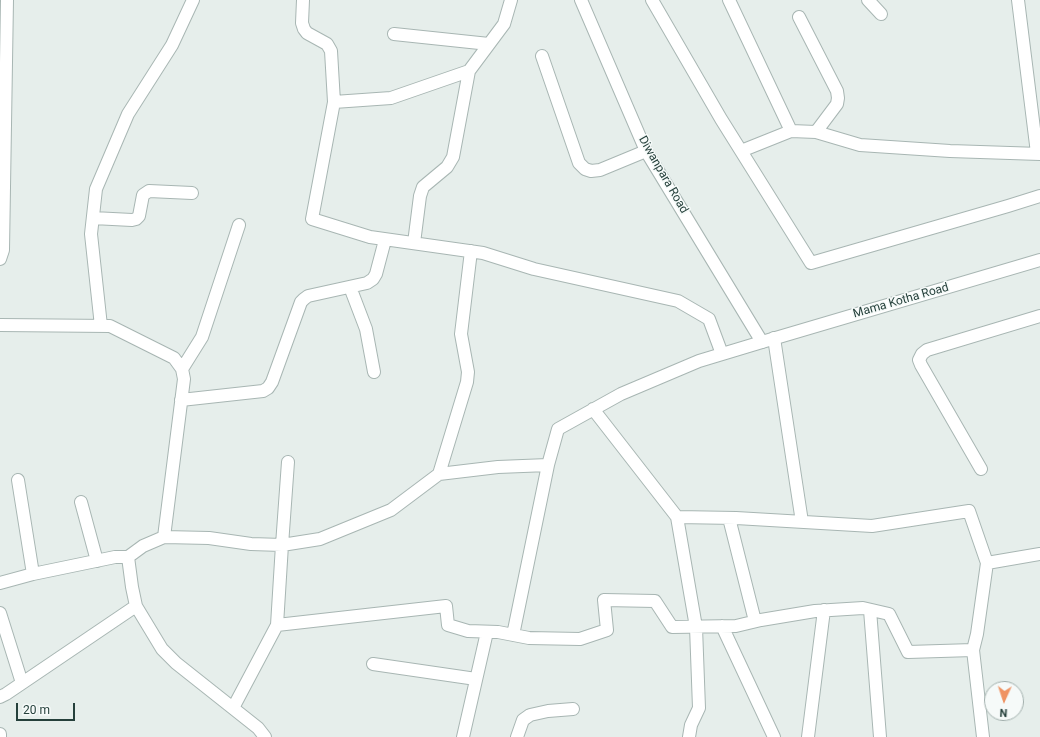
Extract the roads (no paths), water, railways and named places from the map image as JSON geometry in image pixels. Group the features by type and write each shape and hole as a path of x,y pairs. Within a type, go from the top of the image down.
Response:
{"street":[{"path":"0,259 3,250 2,218 8,0"},
{"path":"101,326 91,234 96,190 128,114 172,45 193,0"},
{"path":"303,0 302,23 304,29 307,33 327,44 331,51 334,102 312,219 370,237 482,253 534,269 678,302 708,319 722,354"},
{"path":"414,243 420,196 423,187 447,166 453,157 469,70 504,24 511,0"},
{"name":"Diwanpara Road","path":"581,0 646,151 762,342"},
{"path":"652,0 741,151 811,263 1040,196"},
{"path":"729,0 791,131"},
{"path":"868,0 881,14"},
{"path":"741,151 791,131 816,132 860,146 950,151 1039,153 1018,0"},
{"path":"799,17 837,91 837,104 816,132"},
{"path":"394,34 489,44"},
{"path":"542,56 579,163 585,169 592,172 600,170 646,151"},
{"path":"334,102 391,98 469,70"},
{"path":"93,218 136,219 139,216 143,195 149,191 192,193"},
{"path":"182,369 202,338 239,225"},
{"path":"181,400 263,391 268,388 272,382 301,302 308,296 367,283 373,279 376,274 385,240"},
{"path":"439,474 467,382 468,372 461,334 471,251"},
{"name":"Mama Kotha Road","path":"513,635 548,465 558,429 621,394 699,361 1040,260"},
{"path":"350,287 366,329 374,372"},
{"path":"981,469 919,360 922,354 927,350 1040,316"},
{"path":"0,325 110,326 174,358 182,369 184,379 164,537"},
{"path":"774,338 802,522"},
{"path":"593,409 677,516 696,627 699,708 691,724 689,737"},
{"path":"233,708 277,625 288,462"},
{"path":"0,583 34,574 128,556 143,546 164,537 208,538 251,544 282,545 320,539 391,510 439,474 498,467 548,465"},
{"path":"18,480 34,574"},
{"path":"81,502 96,561"},
{"path":"677,516 872,526 969,511 987,563 977,634 973,650 983,737"},
{"path":"729,518 754,621"},
{"path":"987,563 1040,554"},
{"path":"128,556 136,606 162,648 176,663 258,728 265,737"},
{"path":"277,625 446,606 448,625 468,631 529,638 580,639 607,630 604,600 655,601 672,627 736,626 754,621 824,610 863,608 889,614 908,652 973,650"},
{"path":"0,697 136,606"},
{"path":"808,737 824,610"},
{"path":"870,610 880,737"},
{"path":"0,613 22,683"},
{"path":"722,626 774,737"},
{"path":"464,737 487,632"},
{"path":"373,664 476,679"},
{"path":"517,737 523,720 530,715 548,711 573,709"}]}
